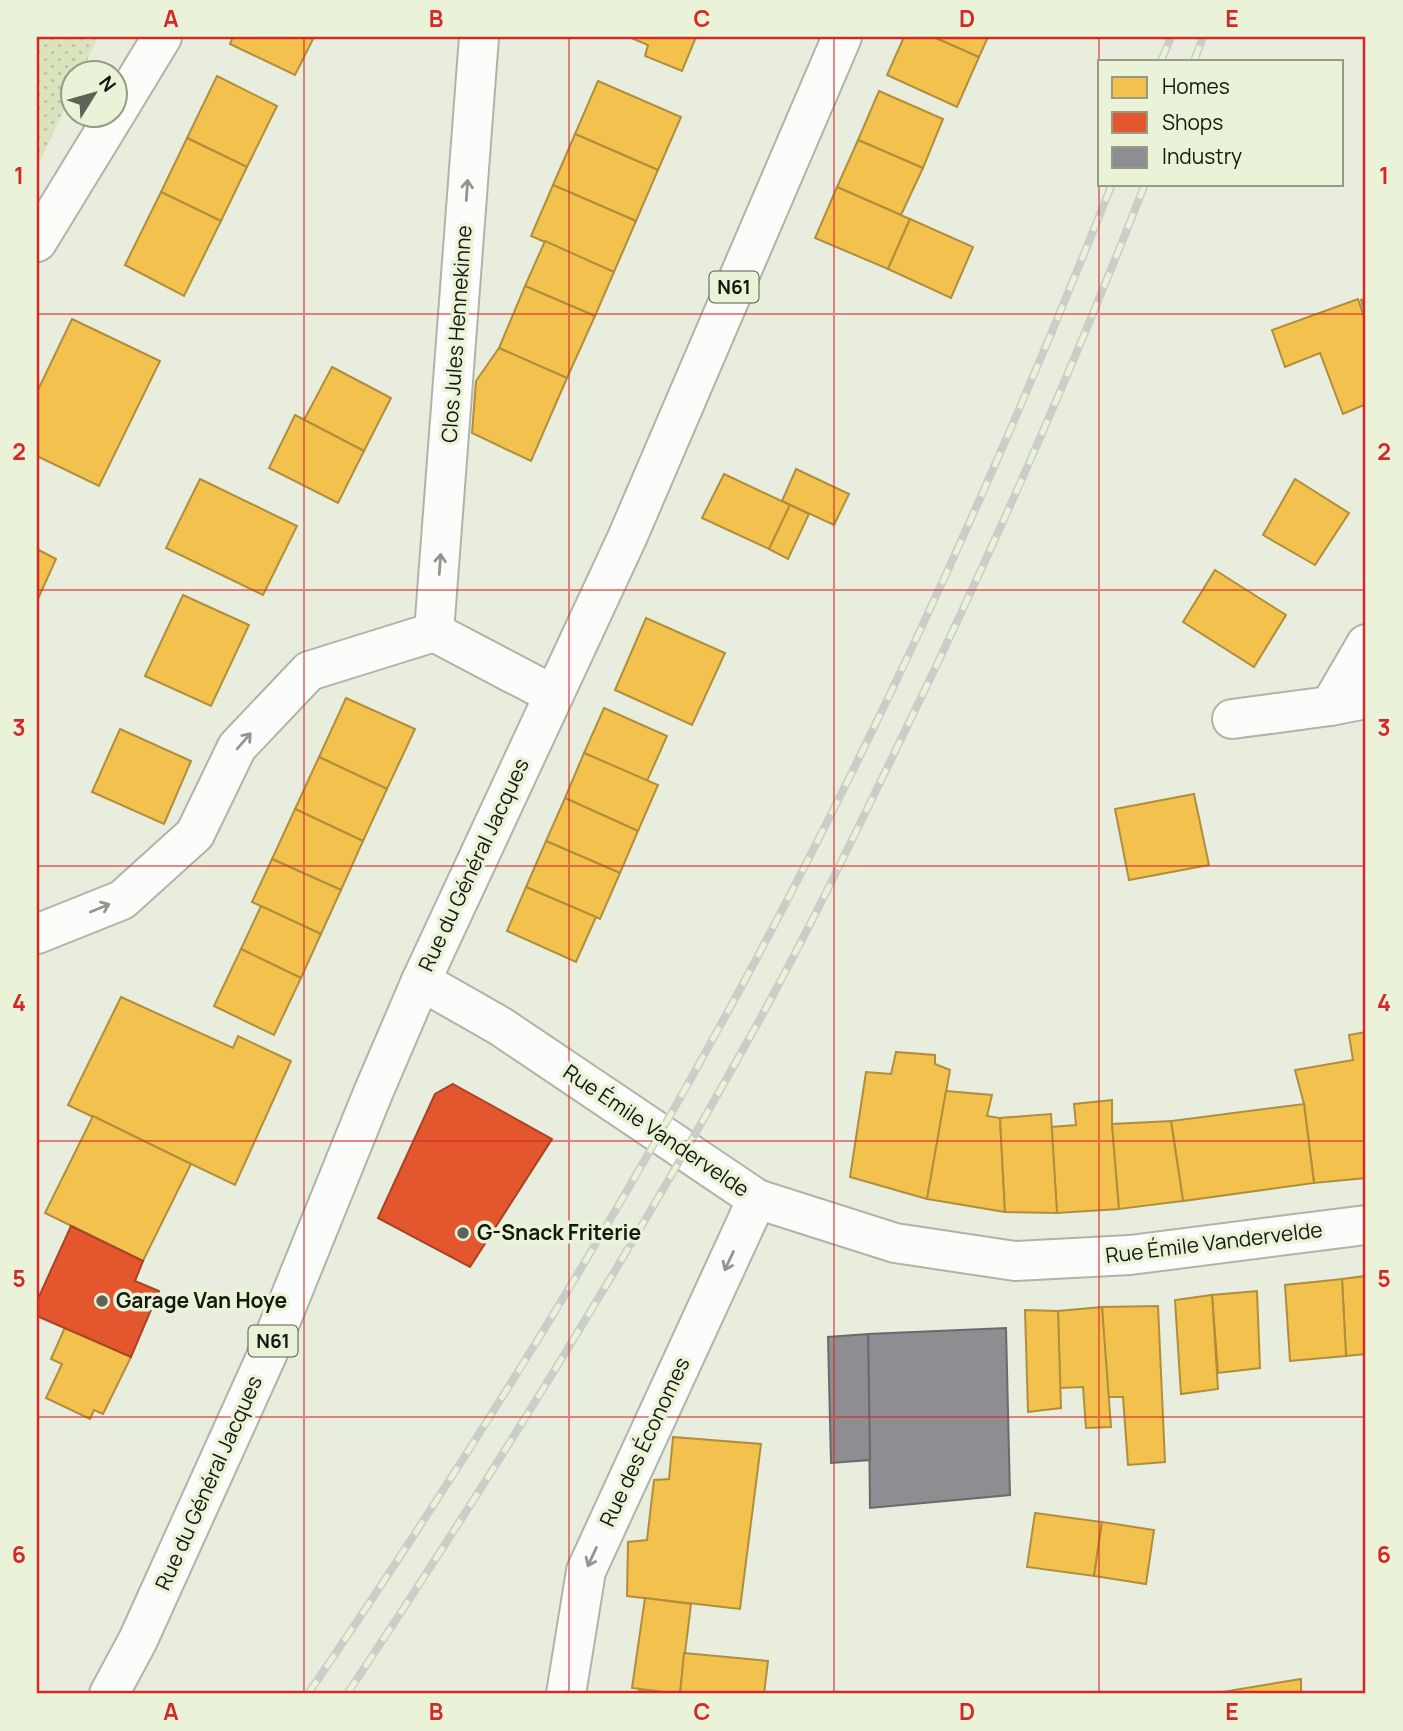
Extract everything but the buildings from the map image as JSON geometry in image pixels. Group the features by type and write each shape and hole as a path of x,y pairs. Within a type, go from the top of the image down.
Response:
{"main road":[{"path":"130,89 162,37"},
{"name":"Clos Jules Hennekinne","path":"435,632 479,37"},
{"name":"Rue du Général Jacques","path":"109,1694 138,1640 266,1357 421,981 552,694 627,538 842,37"},
{"path":"37,242 105,130"},
{"path":"37,934 122,900 195,834 237,747 309,671 435,632 552,694"},
{"path":"1232,719 1348,703 1366,644"},
{"name":"Rue Émile Vandervelde","path":"421,981 500,1026 757,1199 895,1243 1014,1261 1130,1255 1366,1225"},
{"name":"Rue des Économes","path":"566,1694 586,1571 757,1199"}],"green space":[{"path":"37,37 98,37 87,60 60,60 60,118 37,168"}],"railway":[{"path":"1161,60 1171,37"},
{"path":"1194,60 1203,37"},
{"path":"308,1694 529,1355 633,1181 732,1004 837,803 934,600 1026,393 1111,186"},
{"path":"347,1694 455,1529 612,1276 779,984 936,667 999,530 1060,393 1144,186"}],"place":[{"name":"G-Snack Friterie","path":"463,1233"},
{"name":"Garage Van Hoye","path":"102,1301"}]}
